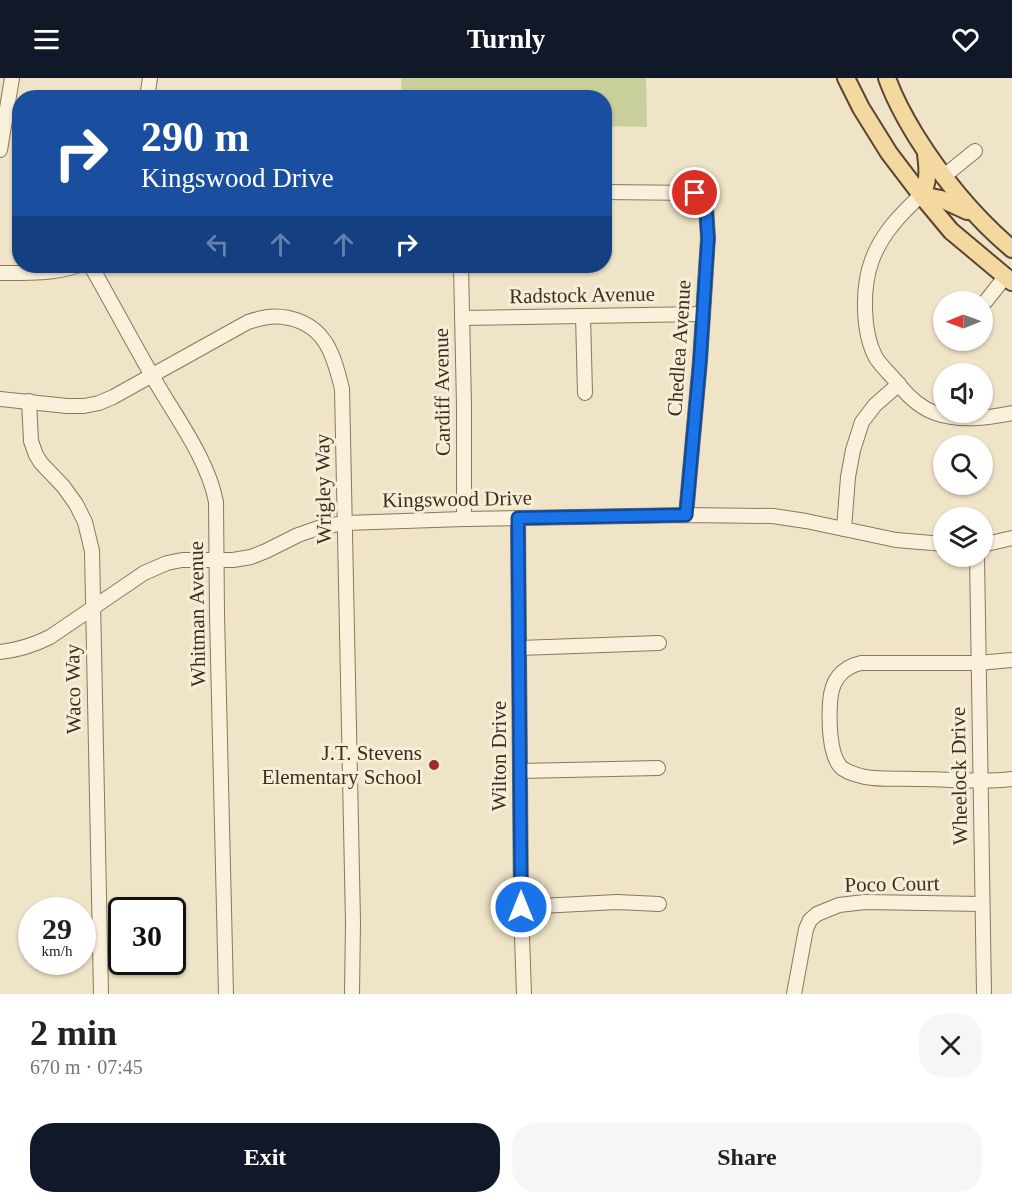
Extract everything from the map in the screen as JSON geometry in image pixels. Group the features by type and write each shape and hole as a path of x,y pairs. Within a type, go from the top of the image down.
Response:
{"main road":[{"path":"846,78 861,108 889,153 921,195 951,231 1010,277"},
{"path":"887,78 902,111 943,177 990,230 1012,249"},
{"path":"921,195 925,189 928,171 925,151"},
{"path":"921,195 941,199 974,213"}],"street":[{"path":"0,150 12,78"},
{"path":"943,177 975,152"},
{"name":"Chedlea Avenue","path":"612,192 691,192 704,200 706,207 708,238 686,515"},
{"path":"921,195 898,217 878,244 871,262 866,289 865,320 869,342 876,358 889,376 915,401 932,412 964,418 1012,413"},
{"name":"Whitman Avenue","path":"95,273 199,455 213,486 216,502 216,614 226,994"},
{"name":"Cardiff Avenue","path":"460,273 464,519"},
{"path":"993,295 1010,277"},
{"name":"Radstock Avenue","path":"462,318 703,314"},
{"name":"Wrigley Way","path":"0,399 67,406 99,403 248,322 263,317 276,315 299,320 313,328 322,337 337,366 342,388 353,922 352,994"},
{"path":"583,316 585,393"},
{"path":"844,530 848,477 853,450 862,422 875,405 899,384"},
{"name":"Waco Way","path":"29,401 31,441 36,455 40,463 63,486 76,504 85,522 92,551 100,994"},
{"name":"Kingswood Drive","path":"0,652 15,650 42,641 144,573 167,563 182,560 233,560 251,557 309,531 345,523 686,515 773,516 896,540 933,543"},
{"name":"Wilton Drive","path":"518,518 521,907 524,994"},
{"path":"993,542 1012,538"},
{"name":"Wheelock Drive","path":"977,567 984,994"},
{"path":"519,648 659,643"},
{"path":"1012,660 978,663 861,663 842,671 830,694 830,739 840,766 854,774 884,778 980,781 1012,779"},
{"path":"520,771 657,768"},
{"path":"521,907 617,902 658,904"},
{"name":"Poco Court","path":"794,994 806,929 810,920 817,914 839,905 865,902 982,904"}],"green space":[{"path":"401,78 646,78 647,127 612,126 612,90 402,90"}],"place":[{"name":"J.T. Stevens Elementary School","path":"434,765"}],"route":[{"path":"521,907 518,518 686,515 708,238 704,200 695,193"}]}
